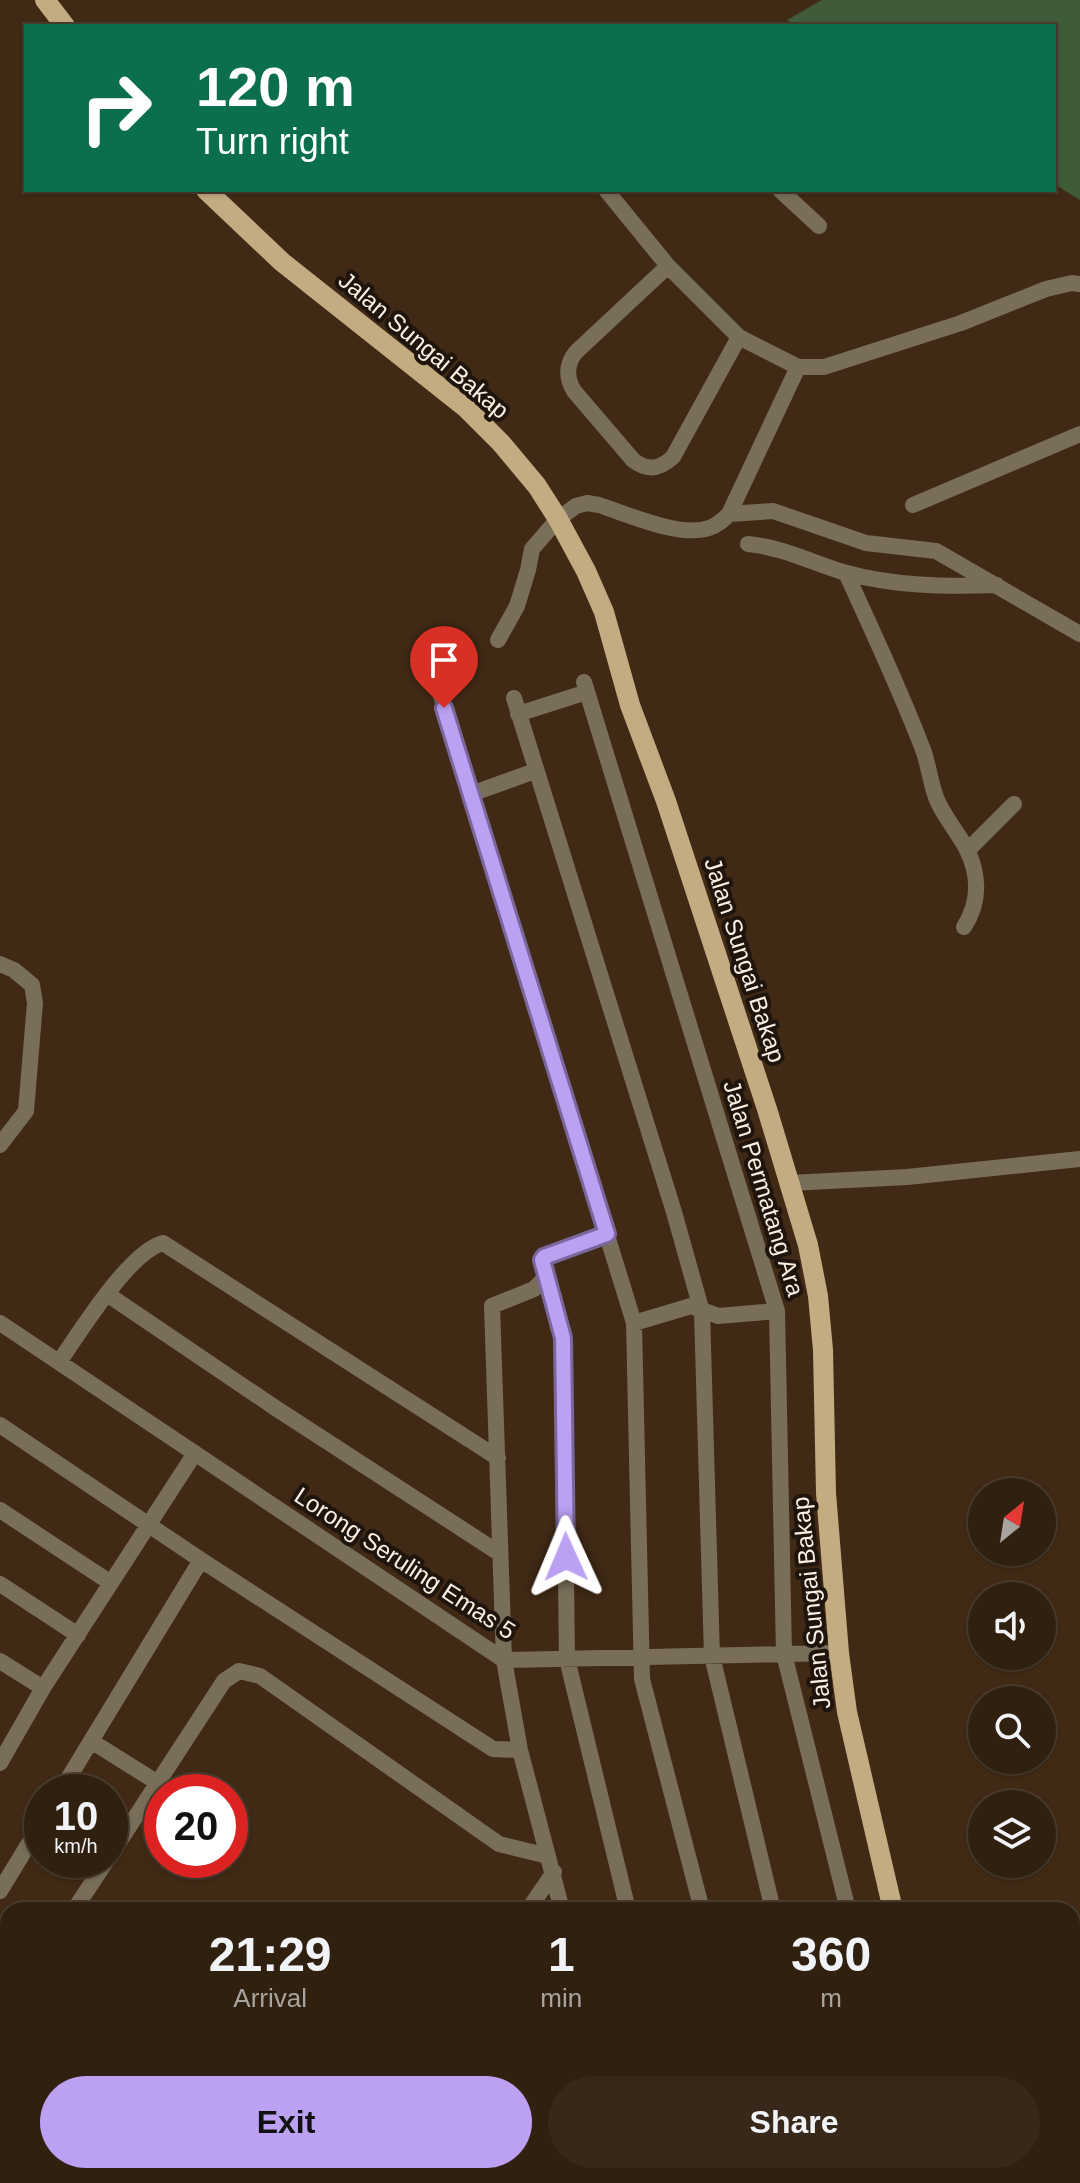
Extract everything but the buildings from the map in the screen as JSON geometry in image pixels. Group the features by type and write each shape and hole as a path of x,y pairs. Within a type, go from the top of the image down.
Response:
{"main road":[{"path":"45,0 63,24"},
{"name":"Jalan Sungai Bakap","path":"208,192 282,262 466,408 501,443 537,486 558,519 604,612 630,705 666,801 808,1245 818,1296 823,1350 826,1493 839,1653 847,1712 891,1902"}],"street":[{"path":"608,192 668,266 739,337 798,367 824,367 961,323 1046,289 1080,284"},
{"path":"782,192 819,226"},
{"path":"668,266 576,352 568,368 574,391 642,468 656,469 673,457 739,337"},
{"path":"498,640 517,606 532,549 558,519 576,506 587,503 692,531 718,525 729,514 798,367"},
{"path":"913,505 1080,434"},
{"path":"729,514 773,511 866,543 936,551 1080,634"},
{"path":"748,544 769,546 846,573 937,587 999,585"},
{"path":"846,573 907,707 924,751 935,795 948,821 969,849 976,888 975,905 964,927"},
{"path":"427,651 634,1323 642,1679 700,1902"},
{"name":"Jalan Permatang Ara","path":"535,771 516,706 586,687 777,1311 784,1654 846,1902"},
{"path":"471,794 535,771 674,1212 702,1312 712,1656 771,1902"},
{"path":"969,849 1014,804"},
{"path":"0,964 14,970 32,985 35,1003 26,1111 7,1125 0,1145"},
{"path":"790,1183 907,1177 1080,1159"},
{"path":"607,1234 542,1260 563,1338 567,1659 626,1902"},
{"path":"59,1362 107,1294 152,1246 163,1243 498,1458"},
{"path":"545,1278 534,1289 492,1306 504,1660 520,1750 560,1902"},
{"path":"107,1294 290,1418 499,1553"},
{"path":"634,1323 691,1306 718,1316 777,1311"},
{"name":"Lorong Seruling Emas 5","path":"0,1323 504,1660 839,1653"},
{"path":"0,1425 148,1526 493,1749 520,1750"},
{"path":"0,1763 43,1688 195,1453"},
{"path":"0,1510 111,1583"},
{"path":"71,1774 201,1560"},
{"path":"0,1584 78,1635"},
{"path":"0,1661 43,1688"},
{"path":"164,1774 224,1681 239,1671 260,1676 499,1844 551,1864"},
{"path":"91,1741 144,1774"},
{"path":"128,1829 144,1804"},
{"path":"0,1891 24,1852"},
{"path":"532,1902 551,1864"},
{"path":"79,1902 96,1878"}],"green space":[{"path":"822,0 1080,0 1080,200 1056,185 1056,24 794,24 787,20"}],"route":[{"path":"444,708 607,1234 542,1260 563,1338 566,1557"}]}
